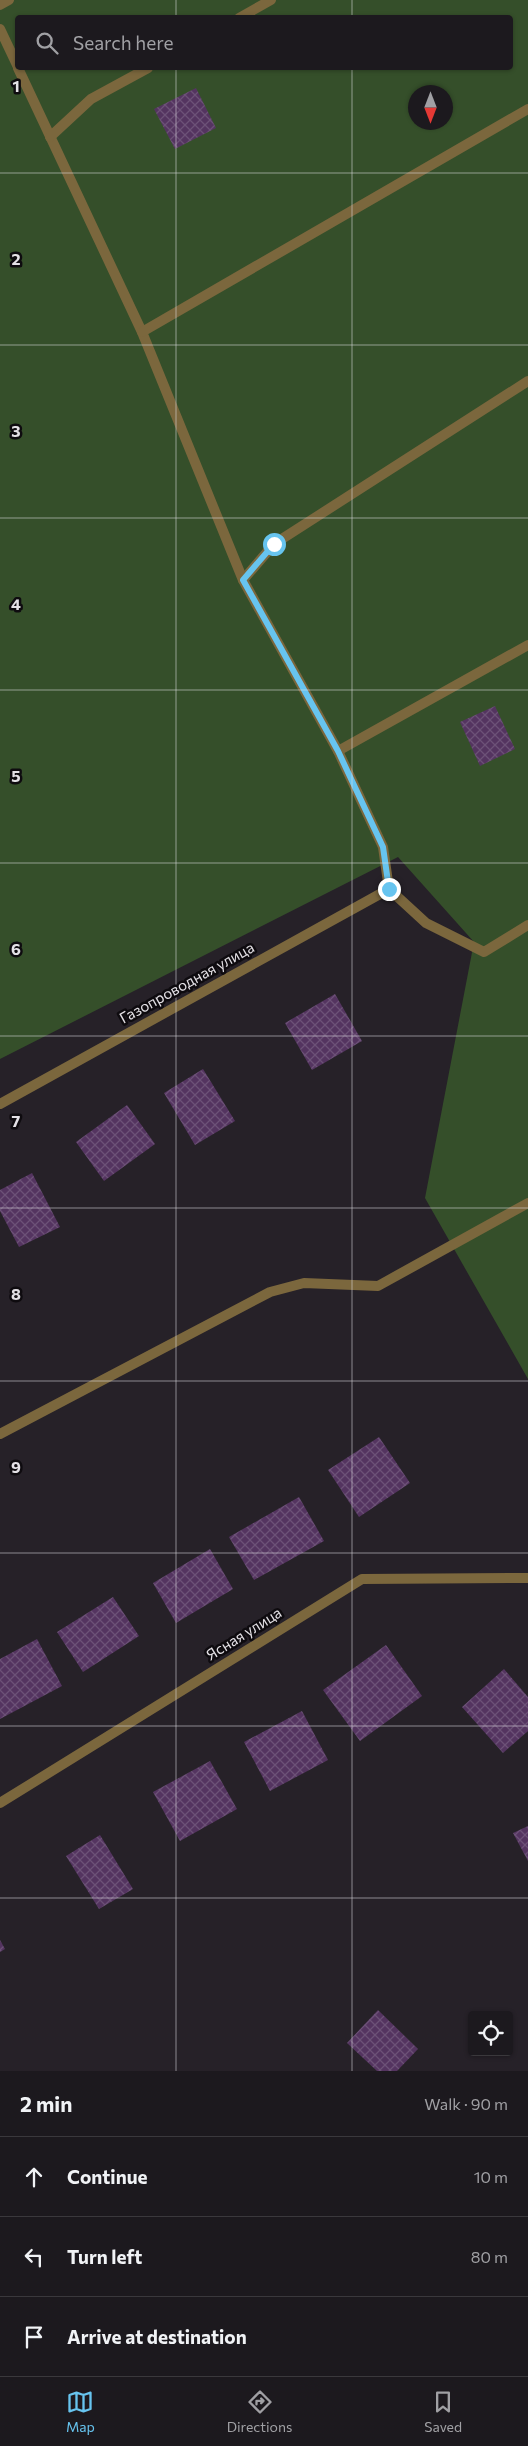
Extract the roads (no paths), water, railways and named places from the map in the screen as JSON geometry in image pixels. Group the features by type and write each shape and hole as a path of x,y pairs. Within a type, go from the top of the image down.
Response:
{"street":[{"path":"0,5 9,0"},
{"path":"244,15 270,0"},
{"path":"0,29 15,61"},
{"path":"19,70 142,332 243,580 338,751 383,847 389,889 426,923 484,952 528,926"},
{"path":"50,137 92,99 144,70"},
{"path":"142,332 528,109"},
{"path":"243,580 274,544 528,381"},
{"path":"338,751 528,646"},
{"name":"Газопроводная улица","path":"0,1104 389,889"},
{"path":"0,1434 270,1292 304,1283 378,1286 528,1203"},
{"name":"Ясная улица","path":"0,1803 362,1579 528,1578"}]}
